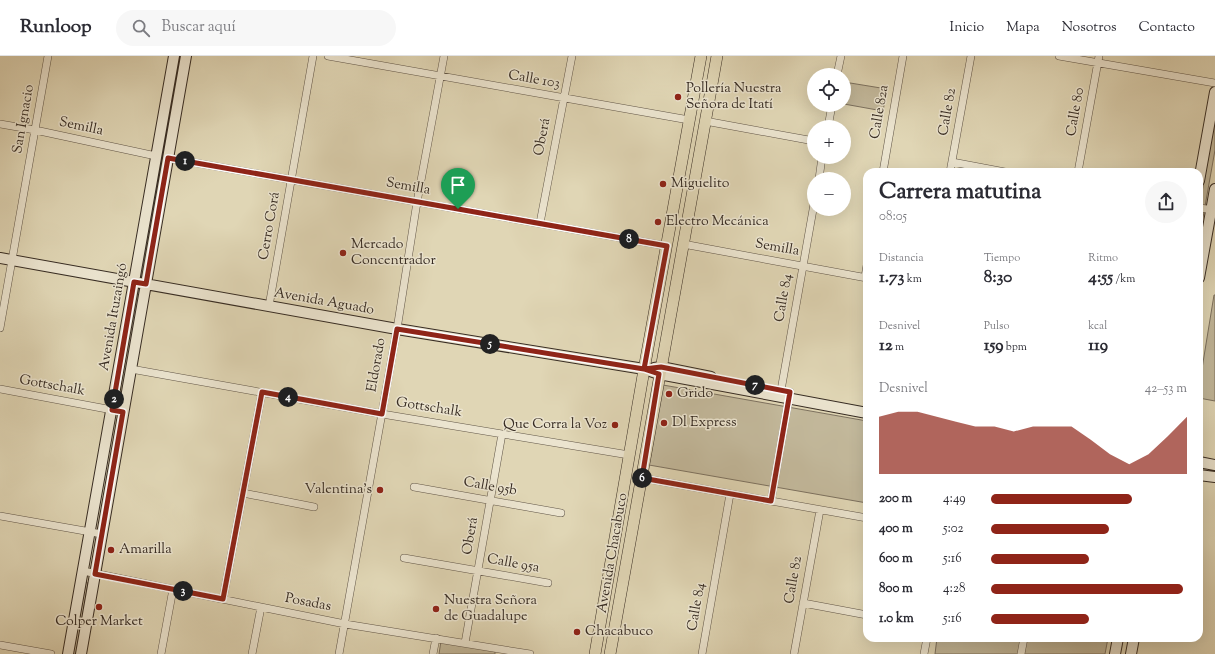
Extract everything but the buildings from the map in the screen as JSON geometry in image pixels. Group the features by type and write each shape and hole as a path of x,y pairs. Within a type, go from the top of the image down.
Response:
{"main road":[{"name":"Avenida Ituzaingó","path":"68,654 174,56"},
{"name":"Avenida Ituzaingó","path":"81,654 186,56"},
{"name":"Avenida Chacabuco","path":"595,654 644,369 701,56"},
{"name":"Avenida Chacabuco","path":"610,654 717,56"},
{"path":"1201,168 1215,92"},
{"path":"1203,259 1213,210 1215,189"},
{"name":"Avenida Aguado","path":"0,258 397,329 660,371 785,394 863,412"},
{"name":"Avenida Aguado","path":"785,394 863,404"},
{"path":"1203,462 1215,464"},
{"path":"1203,475 1215,478"},
{"path":"1115,654 1117,642"},
{"path":"1131,654 1133,642"}],"street":[{"name":"San Ignacio","path":"0,328 48,56"},
{"name":"Cerro Corá","path":"268,306 314,56"},
{"name":"Calle 103","path":"328,56 689,120"},
{"name":"Eldorado","path":"340,654 397,329 417,202 444,56"},
{"name":"Oberá","path":"540,223 572,56"},
{"path":"838,68 840,56"},
{"name":"Calle 82a","path":"884,168 903,56"},
{"name":"Calle 82","path":"951,168 971,56"},
{"path":"1059,56 1098,59 1215,83"},
{"name":"Calle 80","path":"1079,168 1098,59"},
{"path":"705,121 807,140"},
{"name":"Semilla","path":"0,124 156,156"},
{"name":"Semilla","path":"168,158 667,246"},
{"path":"952,162 984,168"},
{"path":"1203,209 1213,210"},
{"name":"Calle 84","path":"785,394 803,266 812,216"},
{"name":"Semilla","path":"683,244 863,277"},
{"name":"Gottschalk","path":"131,369 382,414 629,455"},
{"name":"Gottschalk","path":"0,390 123,412"},
{"path":"223,599 262,392"},
{"path":"771,501 785,394"},
{"name":"Oberá","path":"465,643 502,434"},
{"path":"642,478 863,517"},
{"name":"Calle 95b","path":"414,487 561,513"},
{"path":"243,493 314,507"},
{"name":"Calle 84","path":"702,654 730,494"},
{"name":"Calle 82","path":"794,654 820,510"},
{"path":"0,516 102,534"},
{"name":"Calle 95a","path":"404,558 548,583"},
{"name":"Posadas","path":"83,571 345,624 465,643 501,652 530,654"},
{"path":"161,654 173,589"},
{"path":"803,603 863,614"},
{"path":"252,654 261,607"},
{"path":"433,654 436,638"},
{"path":"924,654 926,642"},
{"path":"1021,654 1023,642"},
{"path":"0,645 51,654"}],"shaded area":[{"path":"179,56 184,56 144,277 139,276"},
{"path":"851,83 887,89 883,111 851,105"},
{"path":"1215,119 1215,150 1203,218 1203,186"},
{"path":"137,294 141,295 122,404 116,404"},
{"path":"1215,295 1215,401 1203,399 1203,362"},
{"path":"663,385 863,420 863,502 649,465"},
{"path":"84,582 88,583 76,654 71,654"},
{"path":"441,641 495,650 495,654 439,654"},
{"path":"936,642 1107,642 1105,654 935,654"}],"place":[{"name":"Pollería Nuestra Señora de Itatí","path":"678,97"},
{"name":"Miguelito","path":"663,184"},
{"name":"Electro Mecánica","path":"658,222"},
{"name":"Mercado Concentrador","path":"343,253"},
{"name":"Grido","path":"669,394"},
{"name":"Dl Express","path":"664,423"},
{"name":"Que Corra la Voz","path":"615,425"},
{"name":"Valentina's","path":"380,490"},
{"name":"Amarilla","path":"111,550"},
{"name":"Colper Market","path":"99,607"},
{"name":"Nuestra Señora de Guadalupe","path":"436,609"},
{"name":"Chacabuco","path":"577,632"}],"route":[{"path":"458,209 168,158 146,284 134,282 112,410 123,412 95,574 223,599 262,392 382,414 397,329 644,369 659,374 642,478 771,501 790,392 661,367 644,369 667,246 458,209"}]}
